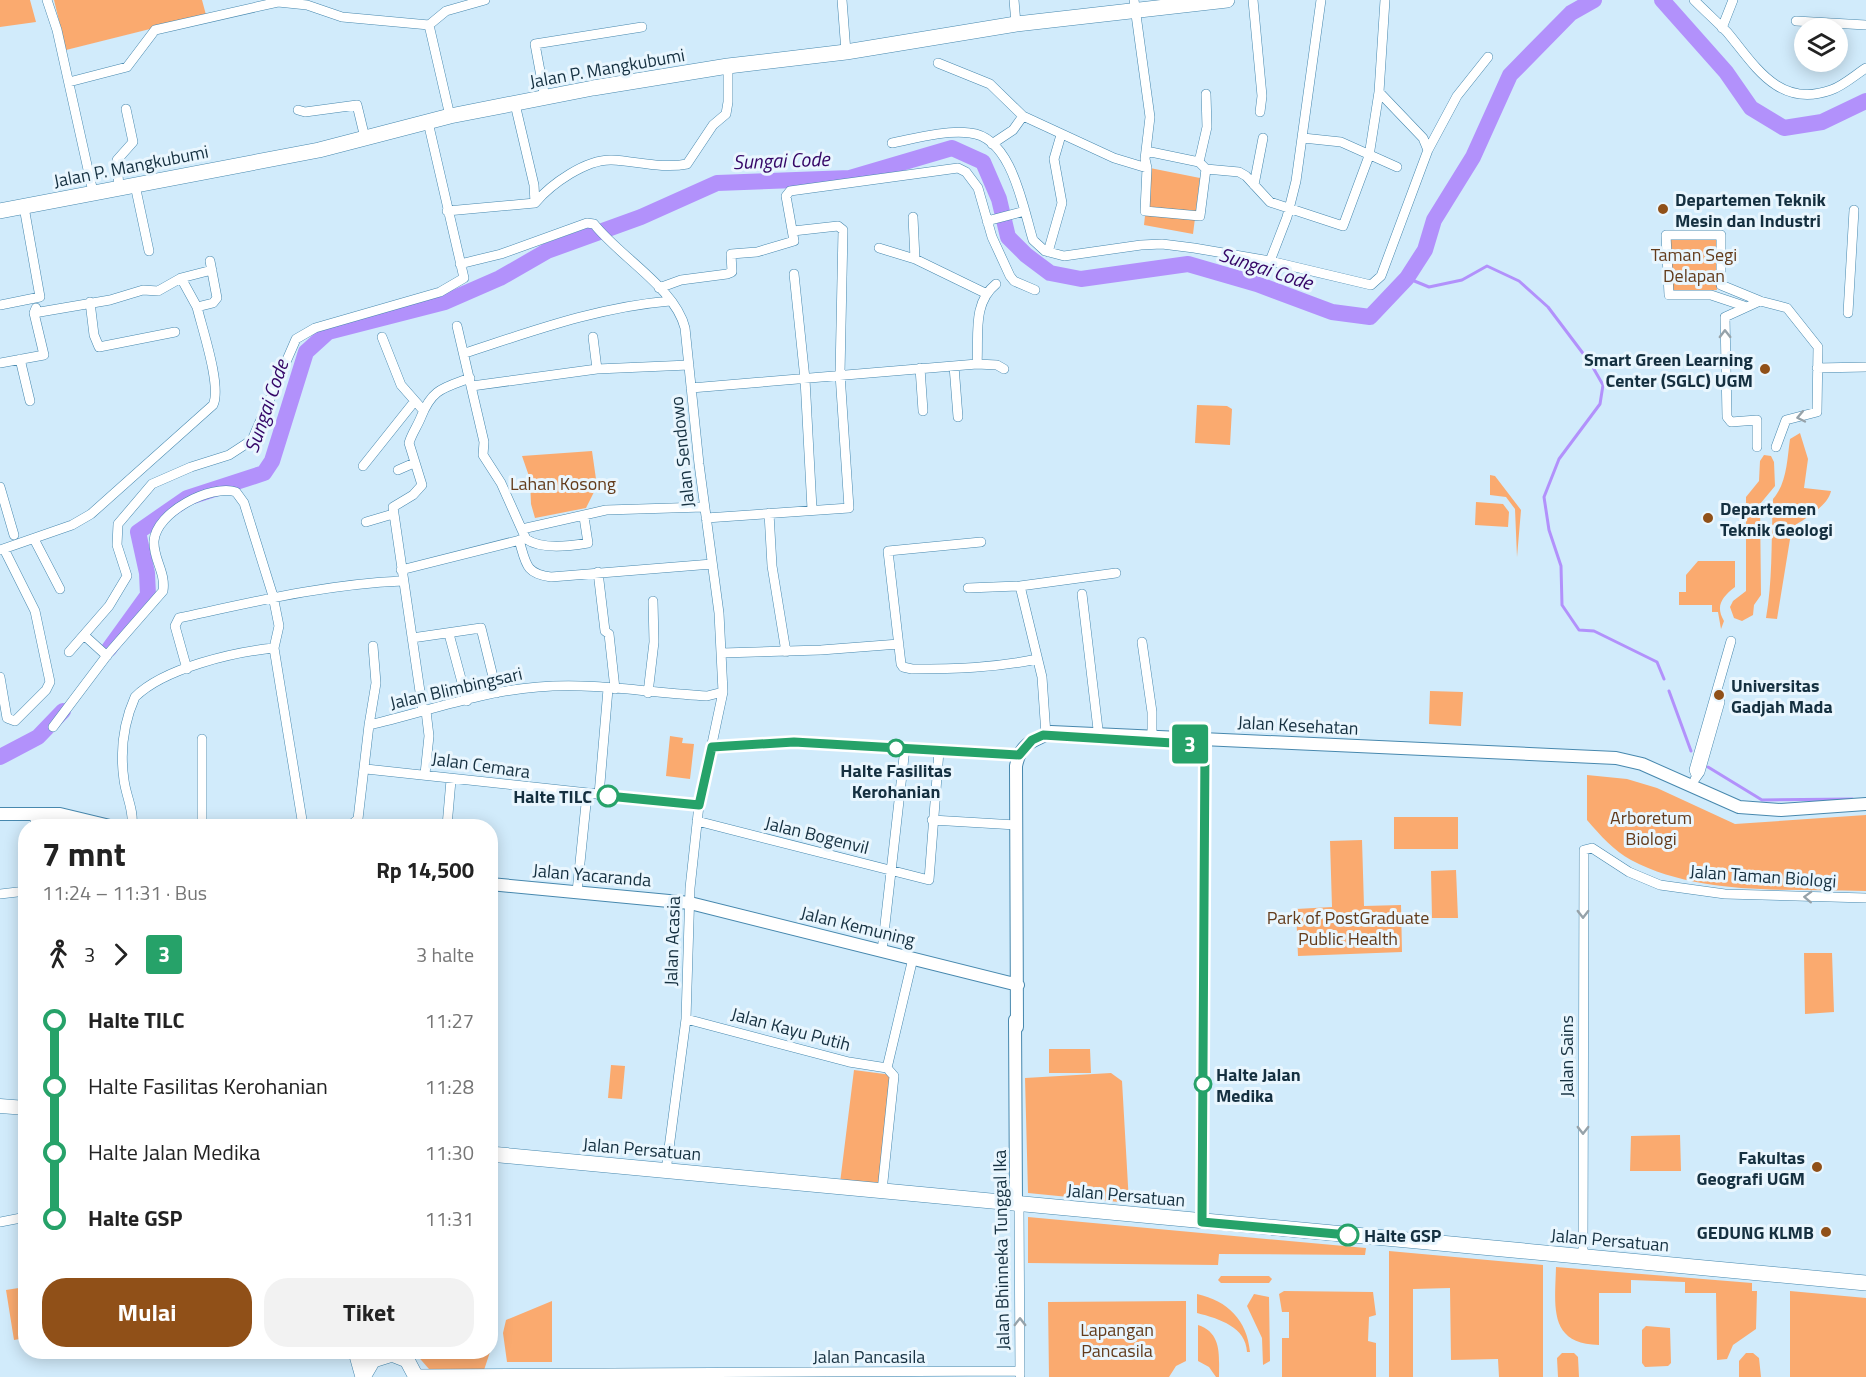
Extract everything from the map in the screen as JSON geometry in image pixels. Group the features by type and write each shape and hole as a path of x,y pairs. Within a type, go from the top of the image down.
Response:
{"main road":[{"name":"Jalan P. Mangkubumi","path":"0,211 320,150 450,116 728,66 846,52 1134,4 1220,0"},
{"path":"0,1106 18,1107"},
{"name":"Jalan Persatuan","path":"498,1155 1866,1283"},
{"path":"358,1359 363,1377"},
{"path":"363,1377 373,1359"},
{"path":"405,1359 416,1375"}],"street":[{"path":"47,0 69,82 93,192"},
{"path":"69,82 127,67 155,30 278,2 307,5 342,17 429,26 446,12 485,0"},
{"path":"842,0 846,52"},
{"path":"1014,0 1016,24"},
{"path":"1253,0 1262,96 1260,112"},
{"path":"1270,261 1289,209 1303,138 1321,0"},
{"path":"1146,151 1202,166 1239,172 1270,202 1343,226 1369,156 1379,92 1385,0"},
{"path":"1694,0 1722,28 1763,78 1789,91 1814,93 1831,90 1866,68"},
{"path":"1722,28 1733,0"},
{"path":"1134,4 1150,117 1146,151 1145,211 1200,216 1202,166 1207,127 1206,94"},
{"path":"1848,24 1866,25"},
{"path":"429,26 450,116"},
{"path":"544,98 535,44 642,27"},
{"path":"892,143 946,134 973,133 992,144 1011,166 1022,212 1033,240 1048,252 1064,256 1079,256 1162,244 1270,261 1365,285 1377,282 1428,150 1456,96 1488,57"},
{"path":"938,63 990,84 1023,116 1114,158 1147,168"},
{"path":"447,211 535,203 546,190 581,169 601,161 687,164 713,125 726,114 728,66"},
{"path":"1379,92 1423,138 1428,150"},
{"path":"515,104 534,184 535,203"},
{"path":"298,110 305,112 357,105 365,138"},
{"path":"119,188 117,160 133,142 126,109"},
{"path":"992,144 1013,130 1023,116"},
{"path":"69,652 88,639 127,576 117,544 117,524 152,484 191,467 229,455 252,440 296,339 315,328 440,292 464,278 465,273 460,264 447,211 428,122"},
{"path":"1048,252 1062,203 1054,159 1061,135"},
{"path":"1254,185 1263,138"},
{"path":"1303,138 1341,142 1398,167"},
{"path":"659,288 681,280 732,272 731,254 758,252 794,242 786,196 790,191 947,169 962,170 972,178 978,188 1010,276 1014,281 1035,290"},
{"path":"135,185 149,251"},
{"path":"0,363 42,356 44,351 34,313 40,297 24,207"},
{"path":"1848,313 1854,210"},
{"path":"990,221 1022,212"},
{"path":"913,217 915,259"},
{"name":"Jalan Sendowo","path":"460,264 501,254 587,223 594,224 681,313 689,364 722,653 723,692 716,713"},
{"path":"706,518 849,508 840,374 843,230 838,226 793,231"},
{"path":"1744,306 1711,294 1670,295 1666,235 1721,235 1723,287 1787,308 1816,344 1817,412 1786,420 1776,447"},
{"path":"879,248 915,259 985,293"},
{"path":"34,313 110,300 142,290 158,291 181,278 211,266 217,298 213,303 197,307"},
{"path":"794,274 805,379 813,509"},
{"path":"0,677 7,718 15,721 46,690 50,682 35,611 2,549 72,525 91,514 213,405 215,395 211,367 197,307 181,278"},
{"path":"977,364 979,305 985,293 996,284"},
{"path":"0,305 34,301 40,297"},
{"path":"465,353 583,314 638,303 670,301"},
{"path":"1757,447 1757,420 1731,422 1727,417 1725,316 1760,301"},
{"path":"90,302 94,335 99,347 175,332"},
{"path":"457,326 471,382 483,442 483,455 501,483 522,529 522,540 529,570 535,575 551,577 712,564"},
{"path":"382,337 401,385 423,410"},
{"path":"593,337 597,369"},
{"path":"20,359 30,401"},
{"path":"425,774 429,736 401,570 393,507 413,495 422,484 409,443 423,410 433,394 440,389 471,382 597,369 689,364"},
{"path":"691,388 977,364 997,364 1004,369"},
{"path":"954,366 958,417"},
{"path":"1817,368 1866,367"},
{"path":"920,368 923,411"},
{"path":"363,466 414,402"},
{"path":"398,470 414,463"},
{"path":"0,487 14,535"},
{"path":"53,727 106,655 163,591 163,575 154,541 157,528 177,507 191,500 225,490 241,496 273,596 279,626 274,648 302,819"},
{"path":"522,529 584,517 606,510 704,507"},
{"path":"769,513 772,566 786,652"},
{"path":"366,522 393,514"},
{"path":"401,570 522,540 550,545 588,543 584,517"},
{"path":"34,539 60,589"},
{"path":"981,543 888,551 901,664 907,668 980,668 1037,659"},
{"path":"598,572 605,631 609,634 611,689 599,795"},
{"path":"968,588 1020,585 1116,573"},
{"path":"187,669 175,626 176,619 273,596 403,581"},
{"path":"712,747 794,742 1019,755 1032,740 1046,735 1042,677 1020,585"},
{"path":"1082,594 1099,737"},
{"path":"648,693 654,642 653,601"},
{"path":"412,638 482,629 496,693"},
{"path":"449,634 466,701"},
{"path":"88,639 106,655"},
{"path":"1696,777 1731,641"},
{"path":"1142,642 1152,712 1152,736"},
{"path":"722,653 786,652 899,644"},
{"path":"369,725 376,683 373,646"},
{"path":"133,819 124,780 121,747 127,716 139,693 173,673 249,651 274,648"},
{"name":"Jalan Blimbingsari","path":"358,819 366,769 369,725 496,693 545,686 707,696 723,692"},
{"path":"707,696 714,704 716,713"},
{"name":"Jalan Acasia","path":"666,1171 686,1019 690,903 697,821 712,747 716,713"},
{"name":"Jalan Kesehatan","path":"1046,735 1052,732 1099,737 1630,760 1696,777 1727,804 1739,807 1781,810 1866,804"},
{"name":"Jalan Kesehatan","path":"1121,738 1152,736 1205,742"},
{"path":"202,740 202,819"},
{"path":"882,951 905,748"},
{"path":"939,750 932,820 1016,825"},
{"name":"Jalan Bhinneka Tunggal Ika","path":"1019,755 1016,766 1019,1374"},
{"name":"Jalan Cemara","path":"366,769 425,774 451,780 699,805"},
{"name":"Jalan Kesehatan","path":"1696,777 1738,814 1784,816 1866,811"},
{"path":"448,819 451,780"},
{"path":"577,892 587,794"},
{"path":"34,813 35,819"},
{"path":"0,814 71,815 85,819"},
{"name":"Jalan Bogenvil","path":"697,821 929,880 932,820"},
{"name":"Jalan Taman Biologi","path":"1582,855 1588,847 1595,849 1629,872 1660,885 1725,894 1866,898"},
{"name":"Jalan Sains","path":"1582,855 1583,1257"},
{"name":"Jalan Yacaranda","path":"498,885 690,903"},
{"path":"0,894 18,892"},
{"name":"Jalan Kemuning","path":"690,903 1016,984"},
{"path":"882,1191 894,1076 887,1068 913,958"},
{"name":"Jalan Kayu Putih","path":"686,1019 849,1062 887,1068"},
{"path":"0,1222 18,1219"},
{"name":"Jalan Pancasila","path":"416,1375 1019,1374"}],"green space":[{"path":"0,0 30,0 36,22 0,27"},
{"path":"54,0 202,0 206,15 66,50"},
{"path":"1150,168 1200,178 1193,234 1144,225"},
{"name":"Taman Segi Delapan","path":"1670,238 1719,238 1717,290 1671,292"},
{"path":"1197,405 1227,406 1232,409 1230,445 1195,443"},
{"path":"1800,433 1808,459 1804,488 1831,491 1821,507 1792,527 1777,619 1766,618 1771,574 1773,499 1784,479 1790,439"},
{"name":"Lahan Kosong","path":"592,451 597,486 586,508 535,518 531,504 530,479 522,456"},
{"path":"1764,455 1771,456 1774,462 1775,486 1760,504 1761,595 1754,605 1753,615 1742,621 1734,618 1730,607 1733,601 1746,591 1746,497 1759,481 1760,461"},
{"path":"1490,475 1495,476 1521,510 1517,557 1515,509 1506,497 1490,495"},
{"path":"1476,502 1503,504 1509,512 1508,527 1475,525"},
{"path":"1698,561 1735,561 1735,587 1723,598 1720,606 1724,621 1721,629 1718,612 1712,612 1712,605 1679,605 1679,592 1686,592 1686,575"},
{"path":"1430,691 1463,692 1461,726 1429,724"},
{"path":"670,736 683,738 682,743 694,744 690,779 666,776"},
{"name":"Arboretum Biologi","path":"1587,775 1627,779 1657,788 1735,824 1866,815 1866,891 1746,888 1687,880 1658,872 1619,852 1587,820"},
{"path":"1394,817 1458,817 1458,849 1394,849"},
{"name":"Park of PostGraduate Public Health","path":"1362,840 1364,906 1401,905 1402,952 1298,956 1296,909 1332,907 1330,841"},
{"path":"1456,870 1458,918 1432,918 1431,871"},
{"path":"1804,953 1832,953 1834,1012 1805,1014"},
{"path":"1049,1049 1090,1049 1091,1073 1049,1073"},
{"path":"611,1065 625,1066 622,1099 608,1098"},
{"path":"854,1070 892,1075 878,1188 840,1183"},
{"path":"1111,1073 1122,1081 1129,1203 1028,1193 1025,1078"},
{"path":"1680,1135 1681,1171 1630,1171 1631,1136"},
{"path":"1028,1217 1366,1248 1365,1255 1219,1254 1218,1265 1028,1263"},
{"path":"1389,1251 1543,1265 1543,1377 1499,1377 1498,1359 1451,1360 1450,1288 1413,1289 1413,1377 1389,1377"},
{"path":"1556,1267 1752,1283 1752,1291 1757,1291 1756,1329 1733,1345 1727,1359 1717,1360 1716,1293 1685,1293 1685,1282 1631,1280 1631,1293 1599,1293 1599,1345 1582,1343 1571,1338 1563,1330 1558,1320 1555,1296"},
{"path":"1221,1276 1269,1276 1272,1279 1269,1283 1221,1283 1218,1280"},
{"path":"18,1288 18,1339 14,1340 6,1290"},
{"path":"1284,1291 1373,1292 1376,1315 1369,1317 1368,1341 1376,1343 1376,1377 1282,1377 1282,1338 1289,1338 1289,1312 1282,1312 1279,1294"},
{"path":"1790,1291 1866,1298 1866,1377 1790,1377"},
{"path":"1197,1294 1218,1302 1234,1314 1245,1330 1250,1352 1247,1352 1246,1343 1237,1330 1223,1321 1197,1313"},
{"path":"1254,1294 1269,1297 1270,1361 1263,1365 1262,1338 1247,1306"},
{"path":"552,1301 552,1362 507,1362 503,1333 506,1320"},
{"name":"Lapangan Pancasila","path":"1186,1301 1186,1361 1176,1366 1169,1377 1049,1377 1048,1302"},
{"path":"1198,1325 1211,1333 1218,1346 1219,1377 1216,1377 1209,1367 1198,1361"},
{"path":"1646,1326 1670,1328 1671,1363 1668,1366 1645,1367 1642,1363 1642,1330"},
{"path":"1562,1353 1574,1353 1578,1357 1579,1377 1558,1377 1557,1358"},
{"path":"1746,1353 1753,1353 1759,1358 1761,1377 1739,1377 1739,1361"},
{"path":"420,1359 488,1359 484,1370 429,1369"}],"waterway":[{"name":"Sungai Code","path":"109,649 148,595 147,573 138,532 187,498 264,473 272,461 306,352 328,332 445,302 500,278 547,251 641,217 717,183 850,178 952,148 983,162 999,199 1008,237 1026,255 1050,273 1081,279 1188,264 1257,284 1332,312 1370,317 1407,278 1425,250 1434,220 1473,157 1510,75 1571,13 1594,0"},
{"name":"Sungai Code","path":"1662,0 1726,72 1751,108 1784,128 1822,122 1866,101"},
{"path":"1407,278 1429,287 1462,280 1487,266 1519,281 1548,307 1591,364 1603,385 1600,404 1559,459 1544,497 1549,530 1561,566 1562,605 1579,630 1594,631 1657,662 1664,679"},
{"path":"1669,691 1691,751"},
{"name":"Sungai Code","path":"0,757 38,737 63,711"},
{"path":"1708,767 1762,800 1852,799"}],"bus line":[{"name":"3","path":"608,796 699,805 712,747 794,742 1019,755 1032,740 1043,735 1052,738 1205,745 1202,1222 1348,1235"}],"place":[{"name":"Departemen Teknik Mesin dan Industri","path":"1663,209"},
{"name":"Smart Green Learning Center (SGLC) UGM","path":"1765,369"},
{"name":"Departemen Teknik Geologi","path":"1708,518"},
{"name":"Universitas Gadjah Mada","path":"1719,695"},
{"name":"Halte Fasilitas Kerohanian","path":"896,748"},
{"name":"Halte TILC","path":"608,796"},
{"name":"Halte Jalan Medika","path":"1203,1084"},
{"name":"Fakultas Geografi UGM","path":"1817,1167"},
{"name":"GEDUNG KLMB","path":"1826,1232"},
{"name":"Halte GSP","path":"1348,1235"}]}
